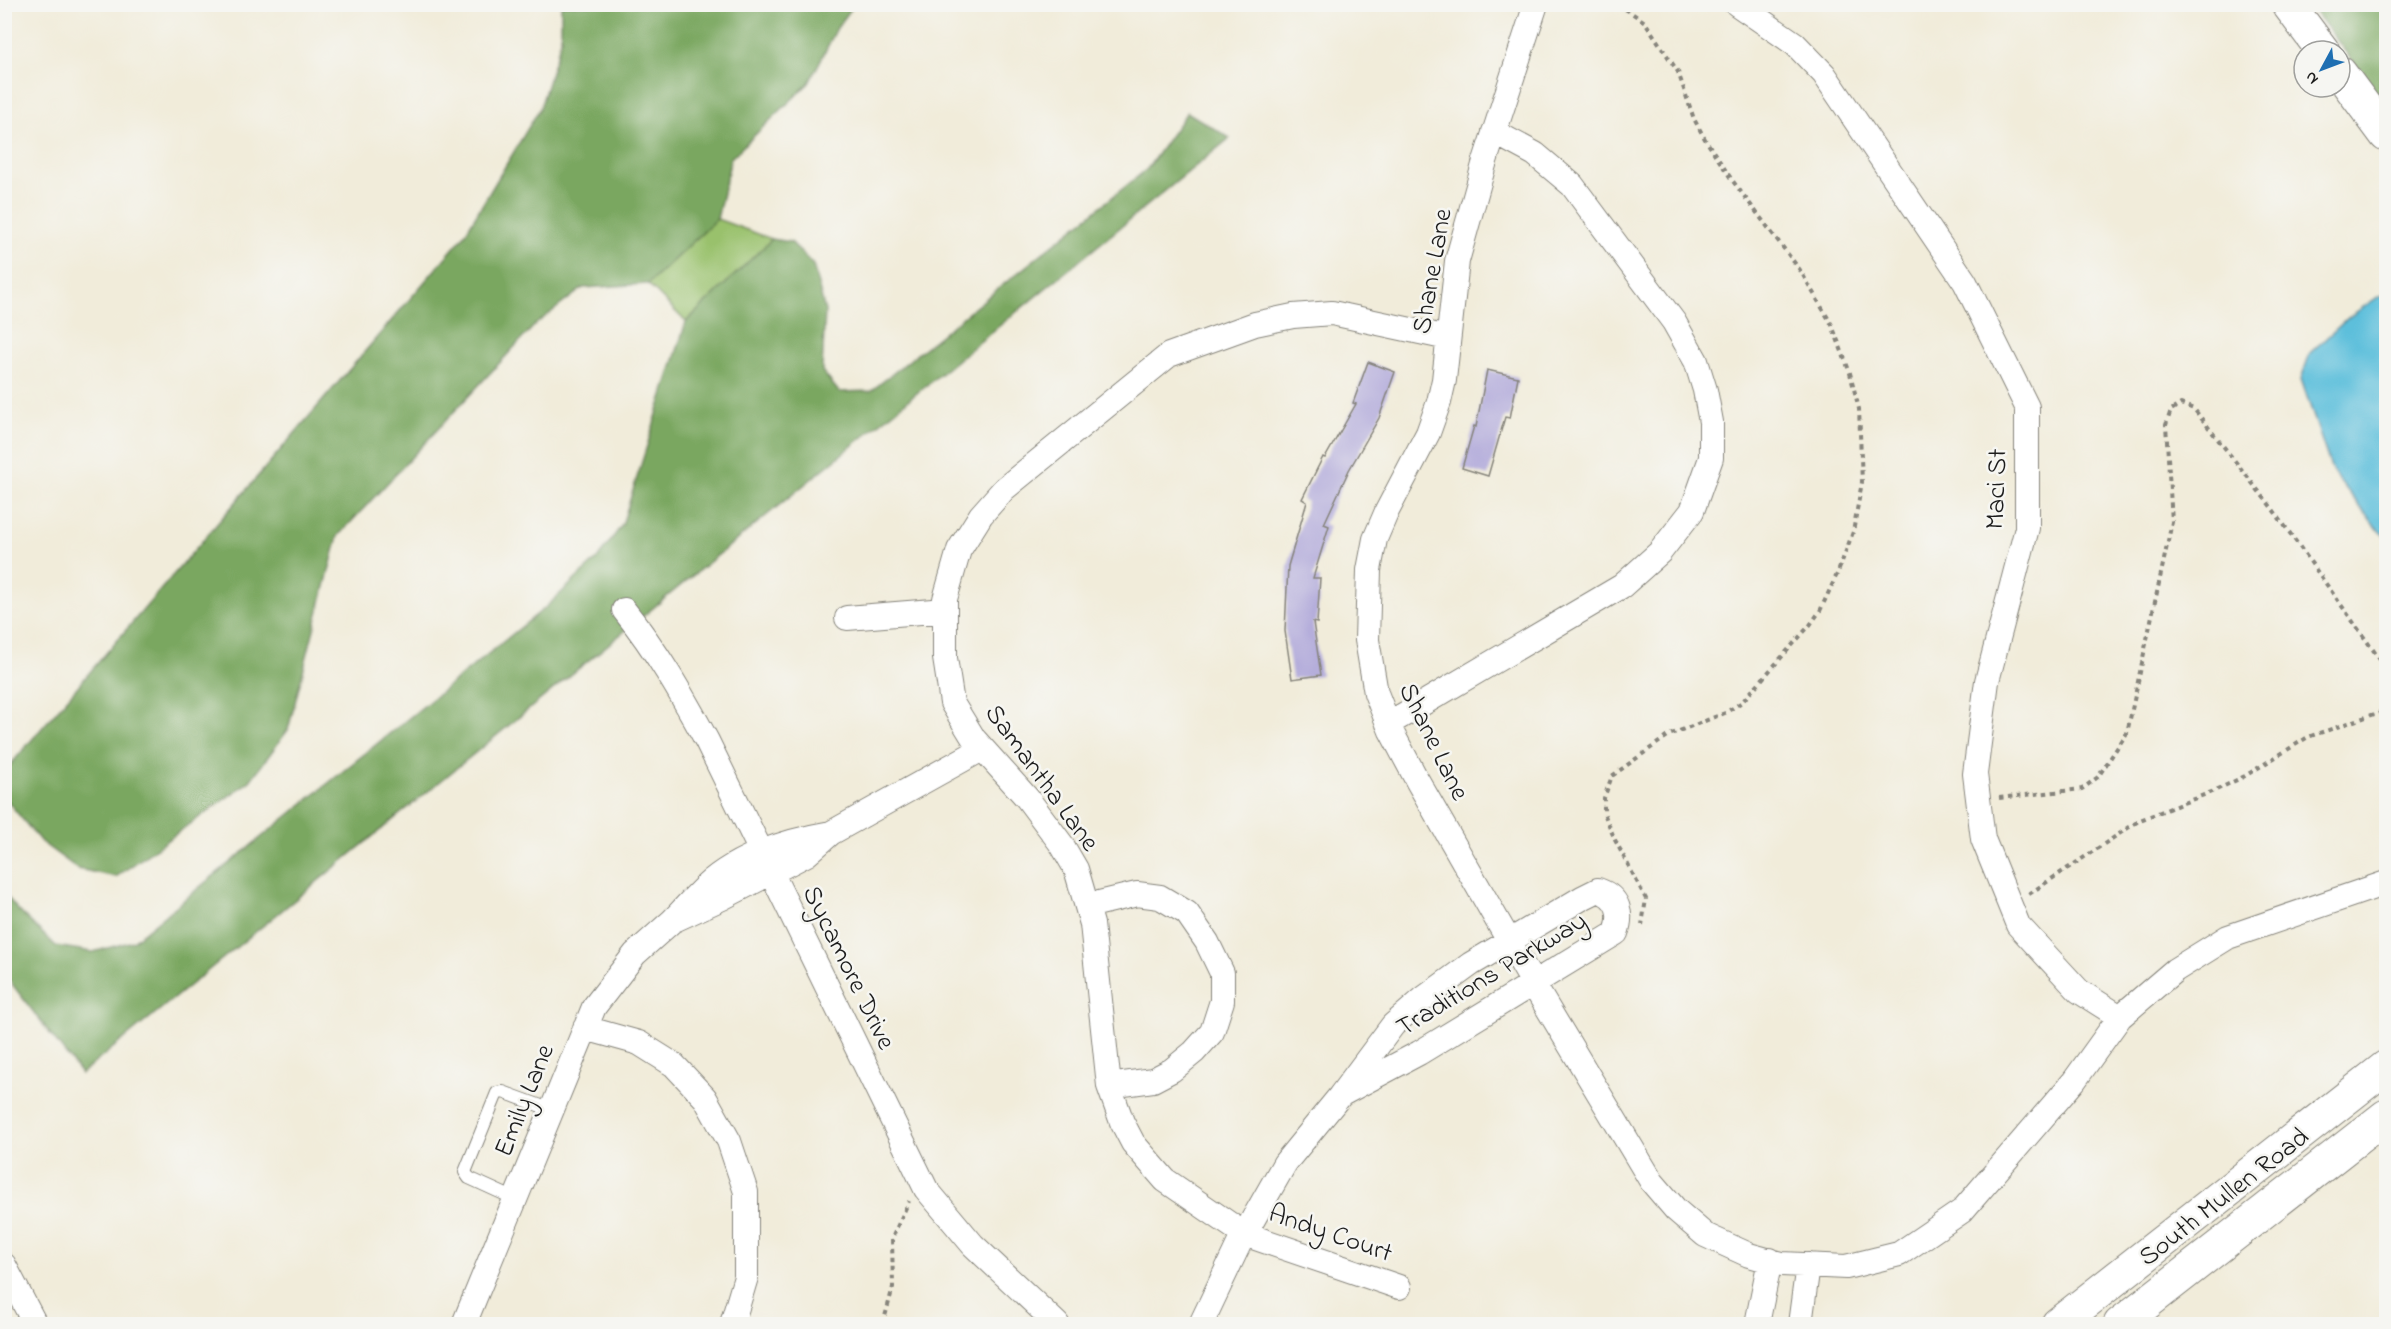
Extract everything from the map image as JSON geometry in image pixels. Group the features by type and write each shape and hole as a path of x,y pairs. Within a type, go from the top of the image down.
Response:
{"street":[{"name":"Shane Lane","path":"1536,4 1494,132 1457,261 1444,380 1438,402 1428,433 1375,539 1369,570 1367,640 1376,693 1388,724 1417,780 1534,985 1652,1182 1676,1210 1705,1235 1749,1255 1782,1264 1846,1267 1899,1254 1962,1211 2074,1081 2120,1017 2175,970 2228,937 2386,883"},
{"name":"Maci St","path":"1737,4 1795,44 1824,74 1965,282 2026,407 2027,528 1987,681 1975,774 1983,839 2018,925 2079,991 2120,1017"},
{"path":"2288,4 2314,39"},
{"path":"2352,89 2386,135"},
{"path":"1388,724 1629,580 1659,552 1692,511 1711,458 1711,422 1705,390 1696,361 1674,322 1572,185 1535,154 1494,132"},
{"name":"Samantha Lane","path":"1244,1234 1165,1180 1133,1143 1122,1122 1110,1086 1092,924 1076,869 1062,845 1027,798 974,739 952,703 945,658 945,599 959,550 981,515 1005,489 1169,355 1255,324 1293,316 1332,313 1448,338"},
{"name":"Sycamore Drive","path":"624,610 644,635 682,696 926,1189 972,1245 1057,1324"},
{"path":"846,618 945,610"},
{"name":"Emily Lane","path":"464,1324 594,1007 635,954 672,921 711,881 766,863 799,838 831,833 982,748"},
{"name":"Traditions Parkway","path":"1201,1324 1244,1234 1285,1163 1340,1096 1393,1025 1442,985 1509,941 1598,890 1608,893 1618,907 1620,920 1616,933 1419,1053 1340,1096"},
{"path":"1087,906 1137,894 1160,897 1186,913 1207,942 1222,973 1222,1001 1212,1032 1194,1052 1172,1070 1153,1080 1110,1086"},
{"path":"585,1028 639,1043 674,1065 705,1098 729,1141 747,1192 746,1277 732,1324"},
{"name":"South Mullen Road","path":"2058,1324 2386,1067"},
{"name":"South Mullen Road","path":"2120,1324 2386,1116"},
{"name":"Andy Court","path":"1244,1234 1399,1287"},
{"path":"1757,1324 1770,1260"},
{"path":"4,1265 35,1324"},
{"path":"1800,1324 1808,1265"}],"lane":[{"path":"515,1199 469,1178 465,1172 497,1094 503,1092 552,1110"}],"path":[{"path":"1608,4 1627,10 1645,22 1678,72 1694,119 1705,139 1732,180 1800,270 1832,325 1850,373 1858,409 1861,450 1862,482 1853,532 1820,611 1810,625 1742,702 1725,713 1669,735 1612,776 1608,783 1604,813 1615,840 1646,899 1643,922 1639,931"},
{"path":"1978,800 2082,789 2098,777 2127,734 2172,522 2166,425 2170,410 2181,404 2194,409 2272,508 2386,668"},
{"path":"2010,906 2140,820 2225,786 2308,737 2386,710"},
{"path":"883,1324 893,1287 892,1238 910,1200"}],"green space":[{"path":"561,5 854,5 837,28 809,83 731,158 717,219 648,284 583,288 536,324 338,536 288,730 250,781 116,877 78,869 41,842 5,798 5,771 463,237 540,108 561,40"},
{"path":"2310,5 2386,5 2386,105 2352,60 2352,39 2336,39"},
{"path":"1187,112 1230,138 81,1074 5,975 4,893 18,910 56,946 93,952 133,941 546,607 597,559 622,525 686,322 772,239 791,242 813,265 825,311 822,371 839,392 871,391 1147,169"},
{"path":"717,219 772,239 686,322 648,284"}],"water":[{"path":"2386,294 2386,537 2332,471 2301,379 2310,353 2349,317"}],"building":[{"path":"1368,362 1395,372 1379,418 1349,470 1324,524 1329,526 1313,578 1320,578 1317,623 1313,622 1321,675 1292,679 1285,631 1288,566 1307,502 1302,499 1323,457 1325,458 1356,404 1353,403"},
{"path":"1487,370 1518,377 1510,418 1505,417 1488,476 1462,468 1474,426 1476,427"}]}
